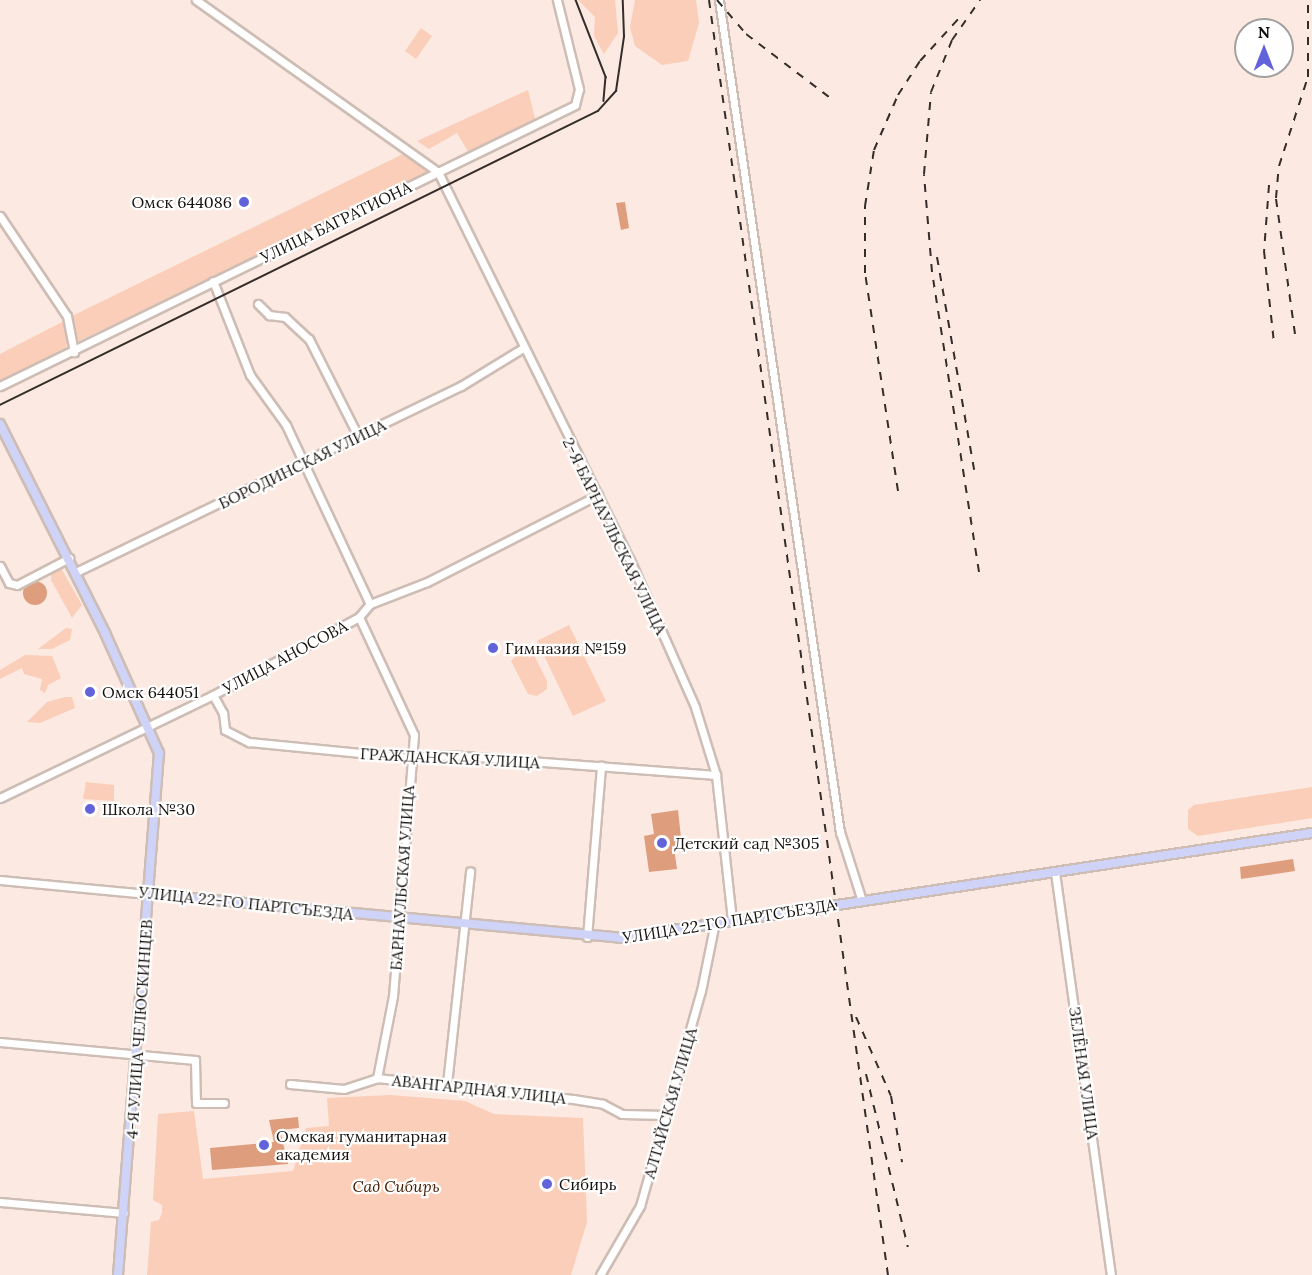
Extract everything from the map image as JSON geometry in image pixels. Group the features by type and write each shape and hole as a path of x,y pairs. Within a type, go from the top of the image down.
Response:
{"main road":[{"name":"4-Я УЛИЦА ЧЕЛЮСКИНЦЕВ","path":"0,424 69,558 149,724 159,769 134,1054 124,1213 117,1275"},
{"name":"УЛИЦА 22-ГО ПАРТСЪЕЗДА","path":"149,894 587,937 638,936 732,919 1312,832"}],"street":[{"path":"196,0 438,172"},
{"name":"УЛИЦА БАГРАТИОНА","path":"0,386 546,121 579,100 557,0"},
{"path":"719,0 840,832 862,901"},
{"name":"2-Я БАРНАУЛЬСКАЯ УЛИЦА","path":"438,172 523,348 598,495 695,707 716,775 732,919"},
{"path":"0,216 67,316 74,352"},
{"path":"213,281 250,375 286,425 370,604"},
{"path":"258,304 269,315 285,317 309,339 358,436"},
{"name":"БОРОДИНСКАЯ УЛИЦА","path":"75,572 461,386 523,348"},
{"name":"УЛИЦА АНОСОВА","path":"0,798 213,695 359,617 370,604 427,582 598,495"},
{"path":"0,566 9,583 17,585 69,558"},
{"name":"БАРНАУЛЬСКАЯ УЛИЦА","path":"359,617 414,735 393,996 377,1078"},
{"name":"ГРАЖДАНСКАЯ УЛИЦА","path":"213,695 224,712 225,730 243,740 411,758 450,755 716,775"},
{"path":"587,937 601,766"},
{"path":"447,1084 470,871"},
{"name":"ЗЕЛЁНАЯ УЛИЦА","path":"1055,872 1111,1275"},
{"name":"УЛИЦА 22-ГО ПАРТСЪЕЗДА","path":"0,880 149,894"},
{"name":"АЛТАЙСКАЯ УЛИЦА","path":"600,1275 640,1206 667,1115 716,922"},
{"path":"0,1042 195,1060 196,1103 224,1103"},
{"name":"АВАНГАРДНАЯ УЛИЦА","path":"290,1084 344,1089 377,1078 573,1099 603,1104 622,1114 667,1115"},
{"path":"0,1202 124,1213"}],"green space":[{"path":"578,0 615,0 618,33 604,54 594,36 595,17"},
{"path":"635,0 696,0 699,23 688,61 662,65 635,46 630,27"},
{"path":"421,28 432,36 416,59 405,51"},
{"path":"528,90 536,122 470,155 457,133 429,149 417,141"},
{"path":"411,150 431,173 75,343 70,317"},
{"path":"64,321 68,341 64,352 0,381 0,354"},
{"path":"61,568 82,605 72,618 51,580 51,572"},
{"path":"569,625 606,701 573,716 537,641"},
{"path":"66,628 72,629 70,640 52,649 38,649"},
{"path":"523,649 532,651 547,681 547,689 537,696 528,694 511,661"},
{"path":"25,655 52,656 61,678 48,685 45,693 40,690 42,679 24,674 22,668 0,679 0,670"},
{"path":"72,697 75,708 40,723 27,722 47,702"},
{"path":"86,782 114,785 114,801 83,799"},
{"path":"1312,787 1312,818 1198,836 1188,829 1188,810 1194,805"},
{"name":"Сад Сибирь","path":"390,1095 465,1101 494,1114 583,1118 587,1222 571,1275 147,1275 151,1222 159,1220 162,1213 162,1205 153,1200 158,1114 194,1111 203,1179 293,1171 306,1128 329,1126 327,1098"}],"building":[{"path":"625,202 629,228 621,230 616,203"},
{"path":"35,581 43,585 47,593 43,601 35,605 27,601 23,593 27,585"},
{"name":"Детский сад №305","path":"678,810 682,847 674,848 677,869 649,872 644,836 654,834 651,814"},
{"path":"1293,859 1295,871 1241,879 1240,867"},
{"name":"Омская гуманитарная академия","path":"298,1117 299,1128 280,1130 288,1164 212,1170 210,1148 274,1142 269,1120"}],"tram line":[{"path":"576,0 606,77 604,101"},
{"path":"0,405 598,111 616,91 624,37 623,0"}],"railway":[{"path":"709,0 888,1275"},
{"path":"717,0 746,34 833,100"},
{"path":"979,572 932,272 924,174 931,92 952,40 980,0"},
{"path":"1295,334 1276,198 1279,166 1308,77 1308,0"},
{"path":"898,491 865,273 865,206 874,150 898,95 920,61 960,17"},
{"path":"1269,185 1264,251 1274,343"},
{"path":"937,257 974,470"},
{"path":"856,1017 891,1096 902,1162"},
{"path":"866,1074 908,1247"}],"place":[{"name":"Омск 644086","path":"244,202"},
{"name":"Гимназия №159","path":"493,648"},
{"name":"Омск 644051","path":"90,692"},
{"name":"Школа №30","path":"90,809"},
{"name":"Детский сад №305","path":"662,843"},
{"name":"Омская гуманитарная академия","path":"264,1145"},
{"name":"Сибирь","path":"547,1184"}]}
